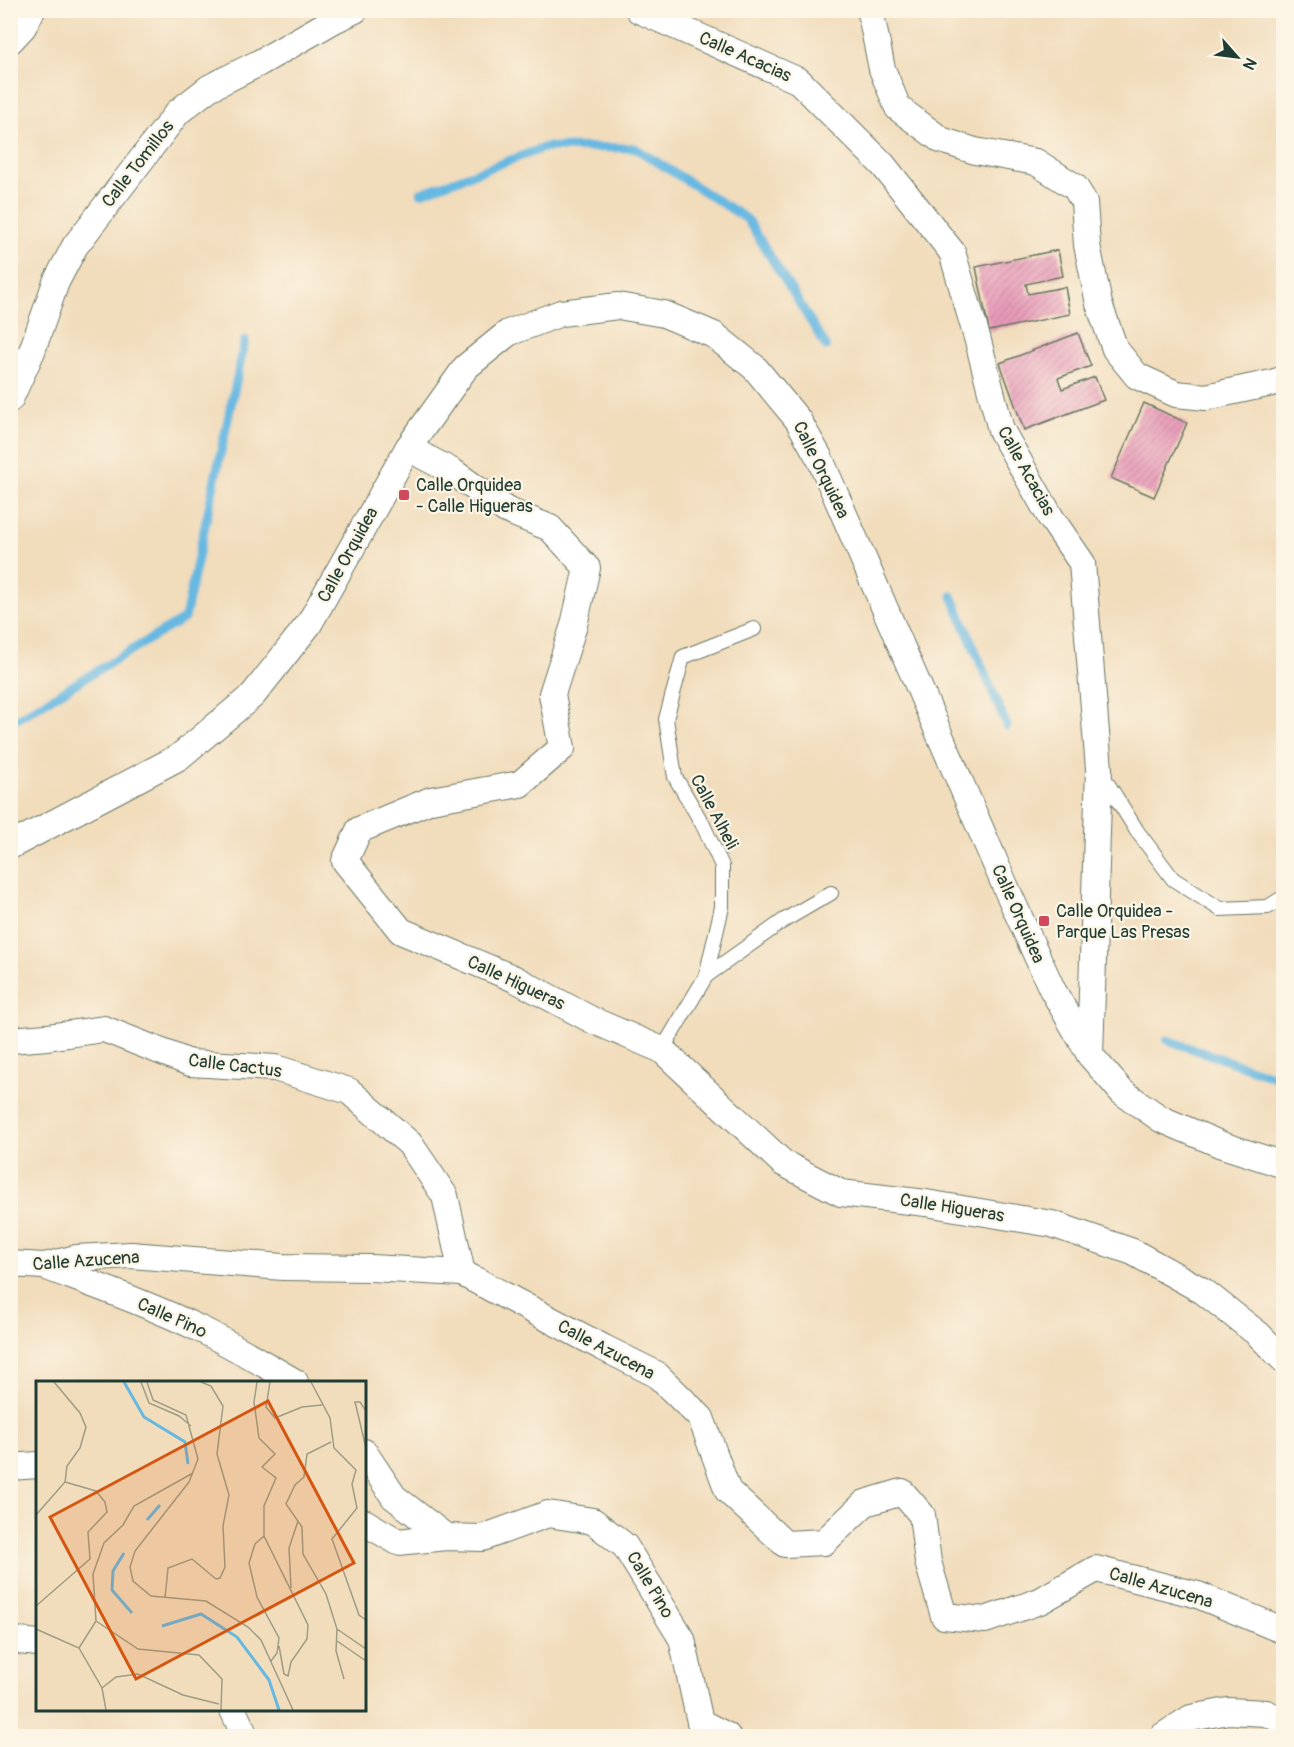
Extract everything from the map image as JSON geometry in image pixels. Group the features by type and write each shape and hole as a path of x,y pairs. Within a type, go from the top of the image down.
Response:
{"street":[{"path":"10,40 23,27 32,10"},
{"name":"Calle Tomillos","path":"10,399 32,351 56,282 75,246 178,112 209,88 355,10"},
{"name":"Calle Acacias","path":"639,10 799,81 883,165 952,252 1001,430 1050,518 1082,563 1099,769 1090,1055"},
{"path":"870,10 882,69 898,108 941,140 975,151 1036,162 1075,187 1084,202 1087,245 1100,304 1115,349 1137,376 1176,394 1206,397 1284,379"},
{"name":"Calle Orquidea","path":"10,846 180,757 253,695 309,624 408,448 466,367 508,333 561,313 618,306 664,314 714,334 755,368 798,420 820,459 1052,989 1090,1055 1122,1092 1161,1119 1222,1145 1284,1164"},
{"name":"Calle Higueras","path":"408,448 453,472 506,510 550,528 587,568 574,625 552,694 562,748 520,784 431,800 359,830 345,861 401,932 515,979 592,1020 662,1050 783,1162 840,1193 926,1203 1052,1224 1133,1252 1203,1291 1258,1334 1284,1359"},
{"name":"Calle Cactus","path":"10,1040 104,1029 190,1063 276,1068 349,1091 410,1144 445,1196 462,1273"},
{"name":"Calle Azucena","path":"10,1264 44,1266 75,1258 131,1255 283,1267 371,1268 462,1273 656,1374 701,1418 728,1491 785,1544 824,1542 865,1503 902,1492 922,1515 928,1562 944,1616 985,1620 1041,1601 1095,1569 1198,1595 1284,1631"},
{"name":"Calle Pino","path":"44,1266 122,1295 202,1330 292,1381"},
{"path":"366,1455 394,1497 446,1537"},
{"path":"10,1467 36,1465"},
{"name":"Calle Pino","path":"366,1523 398,1542 446,1537 482,1538 548,1514 593,1521 626,1545 682,1639 700,1722 728,1737"},
{"path":"10,1640 36,1643"},
{"path":"233,1711 245,1737"},
{"path":"1162,1737 1191,1718 1228,1711 1266,1713 1284,1721"}],"lane":[{"name":"Calle Alheli","path":"662,1050 706,976 722,907 722,866 703,825 675,777 666,719 683,657 754,629"},
{"path":"1099,769 1137,831 1173,879 1220,909 1268,907 1284,897"},
{"path":"706,976 783,921 831,893"}],"building":[{"path":"1058,250 1063,276 1026,284 1028,294 1065,287 1070,314 989,331 976,267"},
{"path":"1078,333 1091,366 1058,378 1062,389 1095,377 1104,400 1024,430 1000,363"},
{"path":"1144,403 1187,423 1154,497 1111,478"}],"waterway":[{"path":"421,193 546,147 635,148 747,219 826,346"},
{"path":"10,723 185,618 245,340"},
{"path":"952,596 1007,726"},
{"path":"1167,1040 1284,1080"}],"place":[{"name":"Calle Orquidea - Calle Higueras","path":"404,495"},
{"name":"Calle Orquidea - Parque Las Presas","path":"1044,921"}]}
